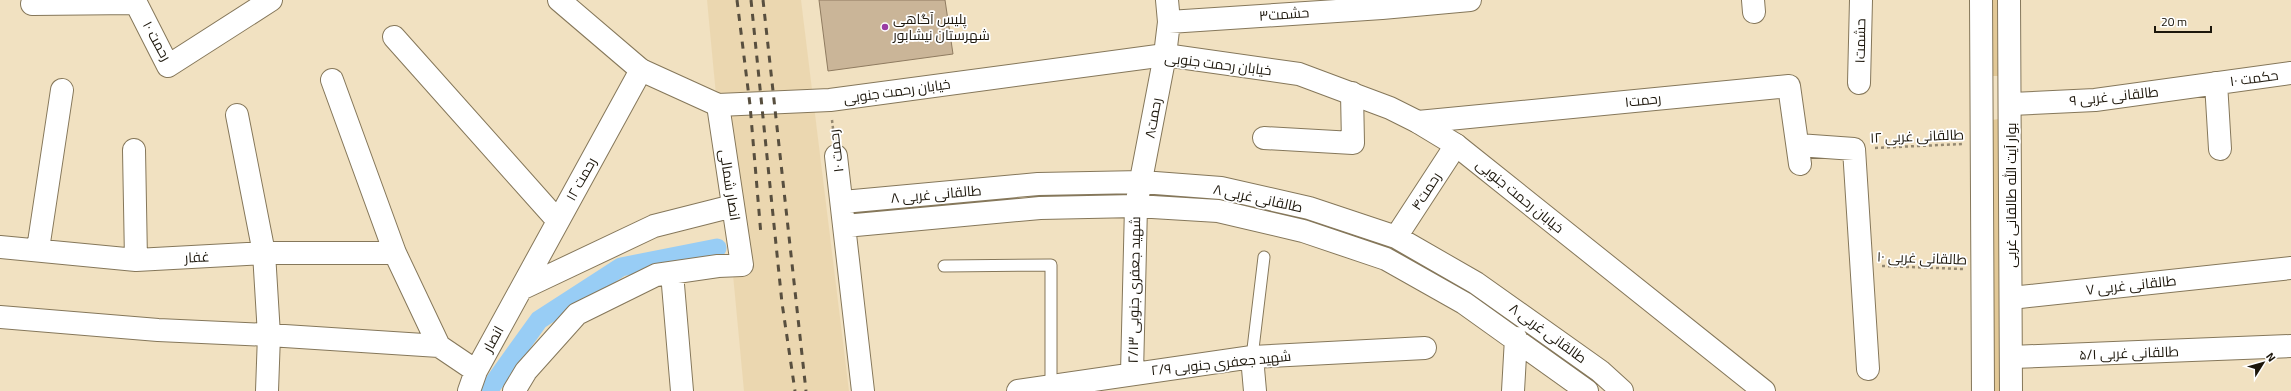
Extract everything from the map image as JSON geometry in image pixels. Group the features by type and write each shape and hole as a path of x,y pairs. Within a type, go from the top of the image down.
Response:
{"street":[{"name":"رحمت ۱۰","path":"32,4 136,2 168,66 272,0"},
{"name":"خیابان رحمت جنوبی","path":"559,0 641,70 718,105 830,100 1165,55 1299,74 1390,108 1418,122 1456,145 1764,391"},
{"name":"رحمت۸","path":"1136,206 1142,182 1165,55 1169,22 1167,0"},
{"name":"حشمت۳","path":"1169,22 1470,0"},
{"name":"حشمت۱","path":"1860,83 1861,0"},
{"name":"بوار آیت الله طالقانی غربی","path":"1981,0 1983,391"},
{"name":"بوار آیت الله طالقانی غربی","path":"2009,0 2011,104 2011,391"},
{"path":"394,37 558,222"},
{"name":"رحمت ۱۲","path":"521,289 641,70"},
{"name":"حکمت ۱۰","path":"2216,84 2291,73"},
{"path":"332,80 395,252 439,346 472,381"},
{"name":"طالقانی غربی ۹","path":"1981,108 2011,104 2095,100 2216,84"},
{"path":"2216,84 2220,149"},
{"name":"رحمت۱","path":"1418,122 1789,86 1799,154 1854,149"},
{"path":"38,249 62,90"},
{"path":"1264,138 1353,142 1352,93"},
{"name":"انصار شمالی","path":"672,273 742,265 718,105"},
{"path":"237,114 264,253 269,335 267,391"},
{"name":"رحمت۴","path":"1396,237 1456,145"},
{"path":"1854,149 1868,369"},
{"path":"134,150 136,260"},
{"name":"رحمت ۱۰","path":"836,156 843,202 863,391"},
{"name":"طالقانی غربی ۸","path":"843,202 1038,184 1142,182 1221,188 1309,208 1396,237 1494,295 1600,371 1622,391"},
{"path":"521,289 654,226 733,206"},
{"name":"طالقانی غربی ۸","path":"845,226 1040,208 1136,206 1218,211 1303,231 1386,259 1464,303 1516,338 1587,391"},
{"name":"شهید جعفری جنوبی ۲/۱۳","path":"1132,373 1136,206"},
{"path":"1343,244 1349,221"},
{"name":"غفار","path":"0,247 38,249 136,260 264,253 395,252"},
{"name":"طالقانی غربی ۷","path":"2011,298 2291,268"},
{"path":"514,391 526,371 578,314 656,275 672,273 682,391"},
{"name":"انصار","path":"472,381 521,289"},
{"path":"0,318 158,330 269,335 439,346"},
{"path":"1513,391 1516,338"},
{"name":"طالقانی غربی ۵/۱","path":"2012,357 2291,346"},
{"name":"شهید جعفری جنوبی ۲/۹","path":"1018,391 1132,373 1252,357 1425,348"},
{"path":"1252,357 1255,391"}],"lane":[{"path":"1252,357 1264,257"},
{"path":"944,266 1051,265 1051,386"}],"path":[{"name":"رحمت ۱۰","path":"830,100 836,156"},
{"name":"طالقانی غربی ۱۲","path":"1854,149 1982,143"},
{"name":"طالقانی غربی ۱۰","path":"1861,265 1982,270"}],"shaded area":[{"path":"707,0 801,0 849,391 744,391"},
{"path":"1991,0 1997,0 1998,76 1992,76"},
{"path":"1999,119 1999,391 1993,391 1992,120"}],"building":[{"name":"پلیس آگاهی شهرستان نیشابور","path":"819,0 945,0 953,54 828,71"}],"waterway":[{"path":"488,391 539,320 621,267 717,248"}],"railway":[{"path":"737,0 750,105 761,235"},
{"path":"751,0 782,303 795,391"},
{"path":"763,0 806,391"}],"place":[{"name":"پلیس آگاهی شهرستان نیشابور","path":"885,27"}]}
